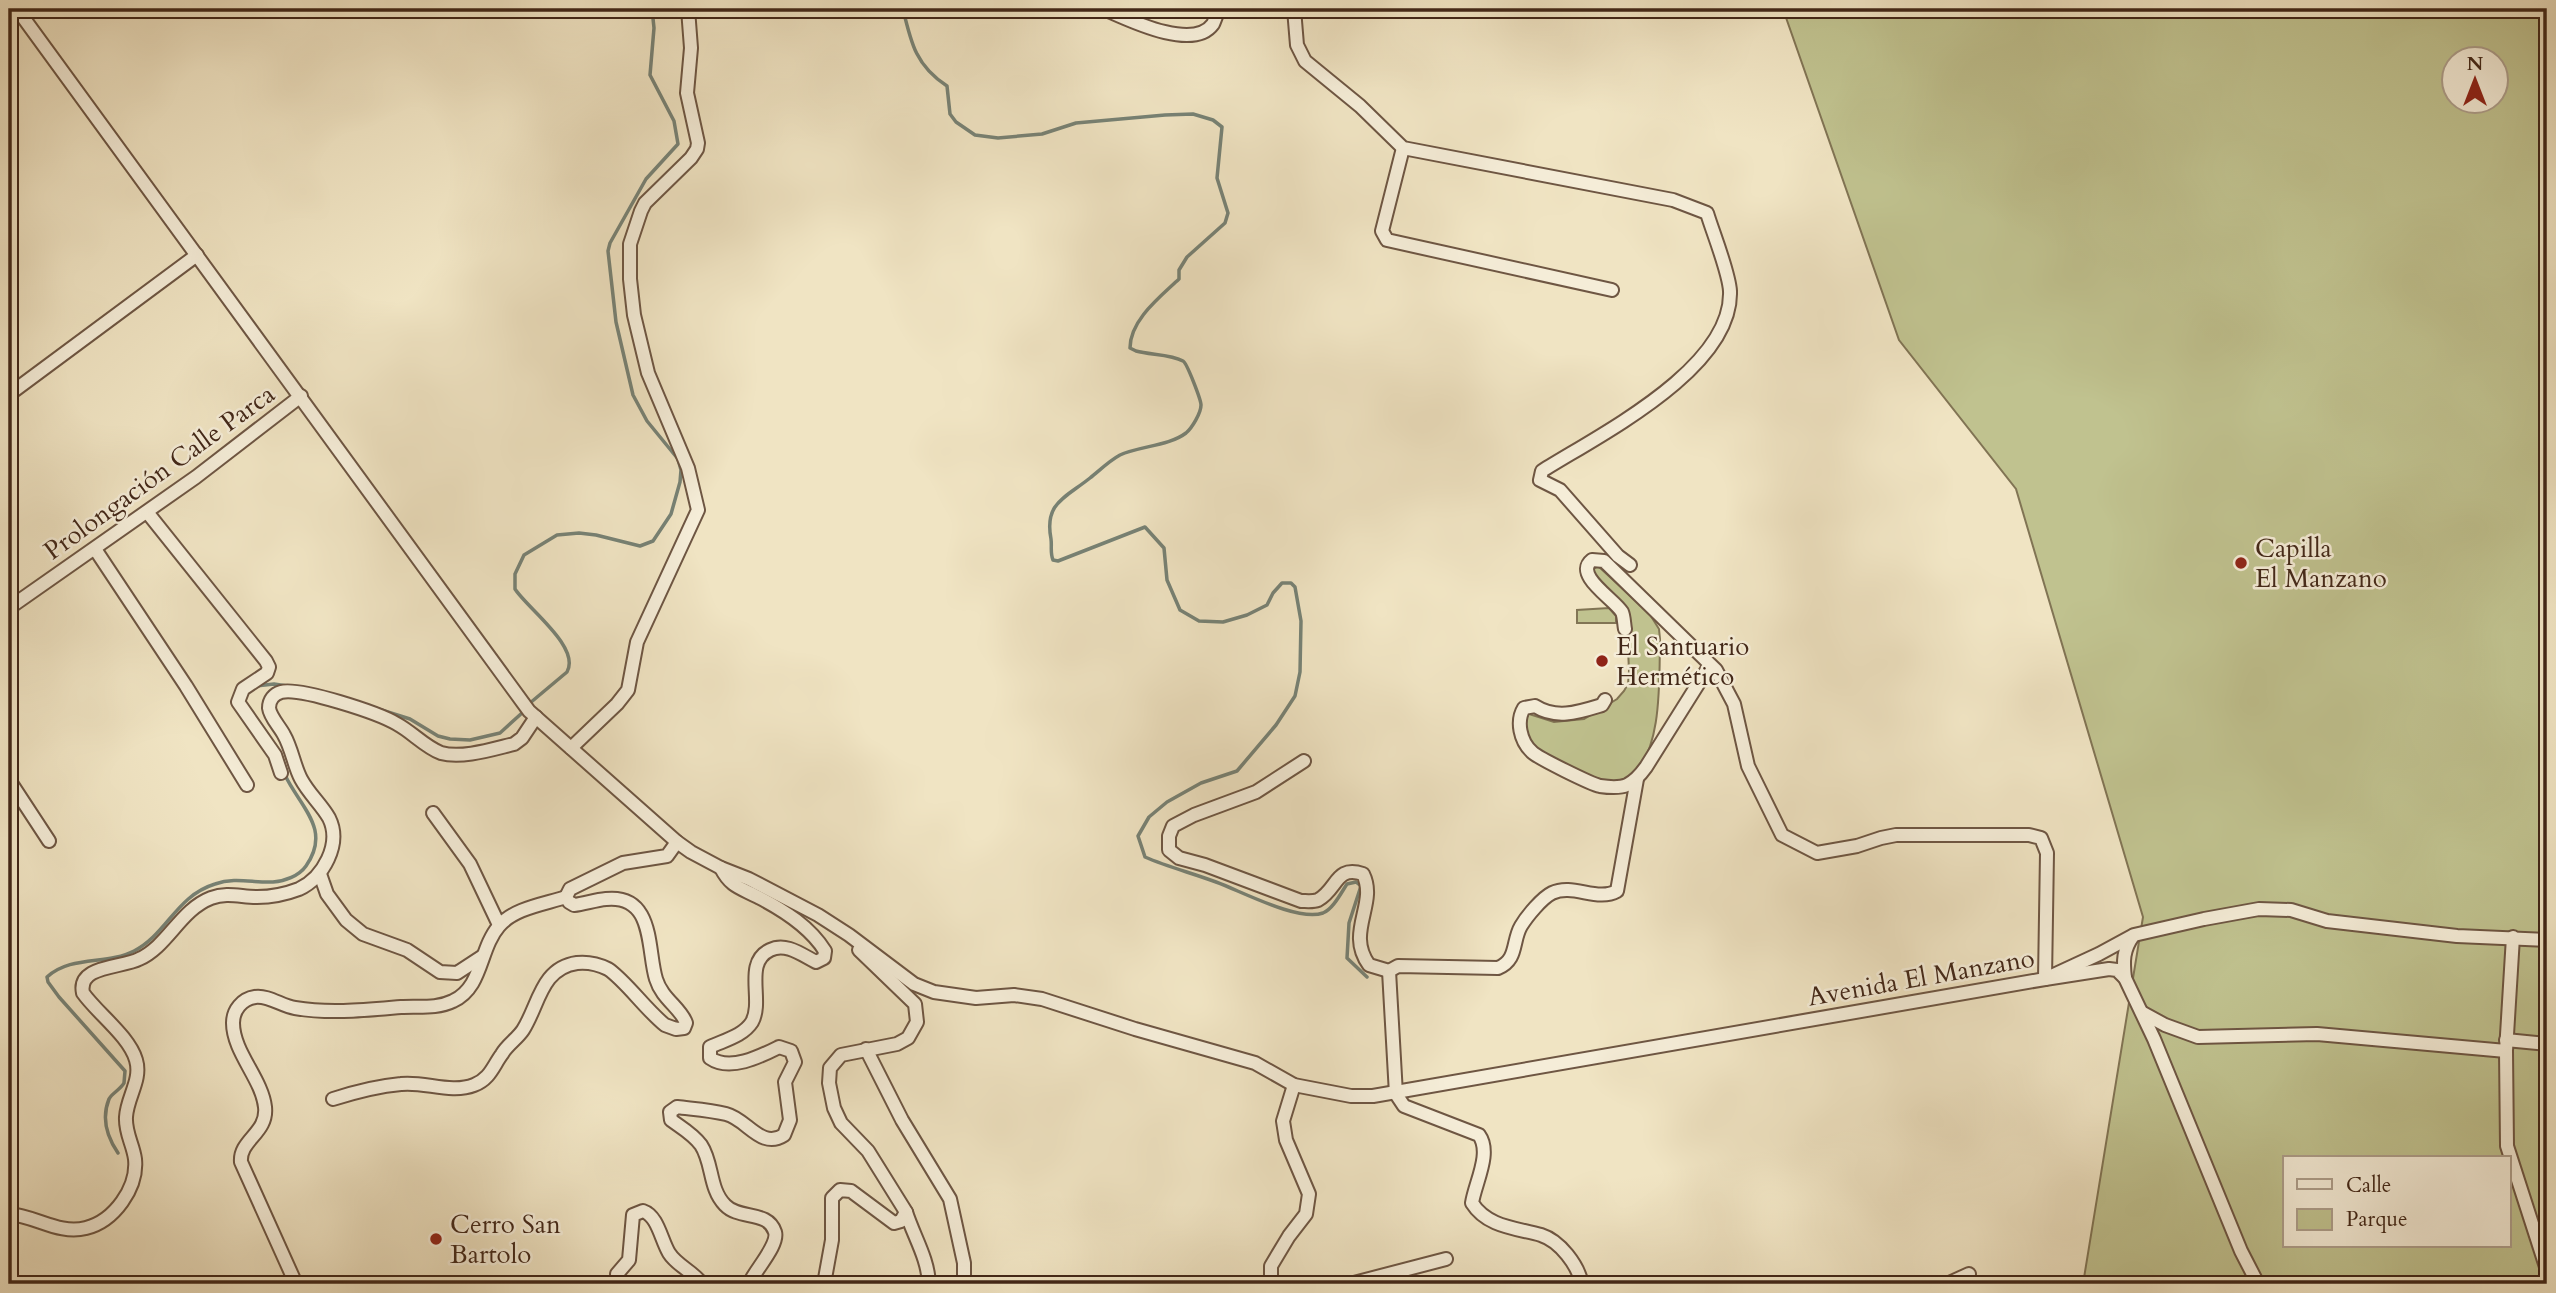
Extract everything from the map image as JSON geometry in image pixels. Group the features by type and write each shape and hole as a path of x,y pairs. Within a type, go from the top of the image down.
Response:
{"street":[{"path":"17,9 529,710 677,842 721,868 749,879 818,915 914,984 934,992 976,998 1014,995 1042,999 1255,1063 1294,1086 1283,1121 1286,1140 1309,1194 1306,1214 1271,1266 1271,1284"},
{"path":"571,748 628,690 637,642 698,510 684,456 655,393 645,364 629,279 630,244 645,203 697,149 687,93 691,48 688,9"},
{"path":"1104,9 1146,28 1181,35 1200,32 1212,26 1219,9"},
{"path":"1294,9 1297,45 1305,61 1347,94 1403,148 1673,200 1707,213 1730,290 1726,318 1712,347 1664,395 1542,471 1540,480 1560,490 1618,556 1630,565"},
{"path":"1403,148 1382,231 1387,240 1612,290"},
{"path":"15,390 197,255"},
{"name":"Prolongación Calle Parca","path":"9,608 147,512 301,396"},
{"path":"147,512 266,661 269,667 267,673 243,689 238,702 275,755 281,773"},
{"path":"95,549 186,686 247,785"},
{"path":"1625,629 1622,612 1589,578 1586,569 1587,563 1592,560 1604,561 1716,670 1734,704 1748,766 1783,835 1817,853 1896,835 2029,835 2041,838 2047,853 2045,979 2109,969 2117,970 2126,978"},
{"path":"1304,761 1256,792 1194,815 1173,826 1168,836 1169,849 1179,858 1301,901 1316,901 1343,873 1352,870 1363,874 1368,884 1359,945 1369,965 1389,971 1398,966 1498,968 1507,964 1514,952 1520,927 1550,894 1567,890 1609,895 1617,891 1637,779 1710,665"},
{"path":"9,1214 38,1219 63,1229 90,1227 106,1219 119,1207 132,1177 135,1159 127,1133 126,1116 136,1081 136,1060 130,1047 83,993 82,984 86,977 146,956 161,944 197,905 211,898 228,894 256,897 276,895 298,889 320,874 331,845 330,821 301,779 292,750 270,711 271,700 277,693 307,692 374,713 397,723 434,749 451,754 514,744 522,738 536,717"},
{"path":"1605,700 1602,705 1561,714 1544,712 1535,706 1524,708 1519,716 1519,726 1524,740 1532,752 1599,786 1624,786 1637,779"},
{"path":"9,780 50,841"},
{"path":"432,813 470,864 499,925"},
{"path":"566,897 572,887 623,863 667,856 677,842"},
{"path":"721,868 732,885 786,912 807,929 825,951 824,957 816,962 788,948 776,948 766,953 756,968 757,1006 754,1018 743,1032 710,1047 709,1051 710,1058 717,1062 751,1060 779,1047 791,1051 795,1062 785,1082 790,1120 784,1135 765,1139 736,1117 726,1114 677,1107 670,1112 671,1120 689,1132 701,1145 724,1204 740,1215 763,1218 774,1228 774,1247 761,1262 749,1284"},
{"path":"320,874 327,894 346,920 363,934 407,950 440,972 457,973 483,957"},
{"path":"296,1284 242,1162 242,1151 262,1126 265,1112 263,1098 234,1028 235,1011 242,1003 257,997 294,1008 320,1010 365,1011 444,1005 468,991 499,925 512,915 566,897"},
{"path":"333,1098 366,1089 401,1084 461,1088 475,1085 488,1077 502,1053 523,1029 541,989 551,976 577,963 593,964 608,970 665,1025 676,1030 684,1028 686,1021 669,1003 656,978 648,931 639,912 620,900 605,899 574,905 566,897"},
{"name":"Avenida El Manzano","path":"1294,1086 1351,1096 1396,1094 2045,979 2134,935 2259,909 2291,910 2327,921 2457,936 2547,940"},
{"path":"849,935 859,950 915,1004 917,1016 912,1033 903,1042 841,1055 830,1068 828,1078 835,1108 846,1129 868,1152 906,1212 925,1256 929,1284"},
{"path":"2134,935 2123,959 2126,978 2241,1251 2258,1284"},
{"path":"2513,937 2506,1046 2507,1146 2547,1270"},
{"path":"1389,971 1396,1094 1404,1106 1479,1135 1485,1142 1485,1152 1472,1203 1480,1216 1521,1232 1543,1236 1566,1253 1580,1273 1582,1284"},
{"path":"2143,1013 2165,1025 2198,1037 2317,1034 2506,1046 2547,1044"},
{"path":"2154,1040 2165,1025"},
{"path":"866,1049 902,1120 950,1199 964,1263 964,1284"},
{"path":"824,1284 832,1240 831,1202 837,1192 844,1189 851,1191 894,1223 901,1221 906,1212"},
{"path":"617,1274 629,1260 632,1219 636,1213 643,1211 652,1216 674,1261 693,1273 702,1284"},
{"path":"1350,1284 1446,1259"},
{"path":"1947,1284 1969,1273"}],"green space":[{"path":"1783,9 2547,9 2547,1284 2083,1284 2143,917 2016,489 1899,340"},
{"path":"1598,566 1649,613 1659,629 1660,639 1659,692 1649,750 1631,776 1615,781 1599,781 1534,748 1528,742 1523,715 1526,713 1554,722 1584,719 1617,699 1628,684 1627,627 1594,579 1592,570"},
{"path":"1609,608 1616,616 1616,623 1577,623 1577,610"}],"waterway":[{"path":"530,703 567,672 569,662 560,640 515,589 515,574 524,555 557,535 596,535 640,546 653,541 671,514 680,482 678,459 647,421 633,395 616,322 608,251 646,179 678,144 674,121 650,75 654,28 652,9"},
{"path":"903,9 916,53 928,70 947,86 950,114 956,122 975,135 998,138 1042,134 1076,123 1193,114 1213,120 1222,127 1217,178 1228,213 1225,223 1187,257 1179,270 1179,279 1140,319 1131,338 1130,348 1183,361 1199,396 1200,412 1186,433 1171,441 1120,455 1058,503 1051,517 1052,555 1053,560 1058,561 1145,527 1164,548 1167,580 1180,610 1199,621 1223,622 1247,615 1267,605 1282,583 1291,583 1295,587 1301,621 1300,672 1295,696 1276,725 1237,771 1201,783 1167,802 1149,817 1138,836 1145,857 1299,913 1312,915 1327,911 1347,884 1356,882 1361,886 1349,923 1347,958 1367,977"},
{"path":"256,686 274,684 321,691"},
{"path":"372,707 410,719 438,736 470,740 500,733 522,713"},
{"path":"118,1153 108,1134 105,1114 110,1097 124,1083 125,1071 59,997 47,977 67,966 134,951 155,935 191,897 215,884 278,881 300,873 313,853 315,829 285,775"}],"place":[{"name":"Capilla El Manzano","path":"2241,563"},
{"name":"El Santuario Hermético","path":"1602,661"},
{"name":"Cerro San Bartolo","path":"436,1239"}]}
